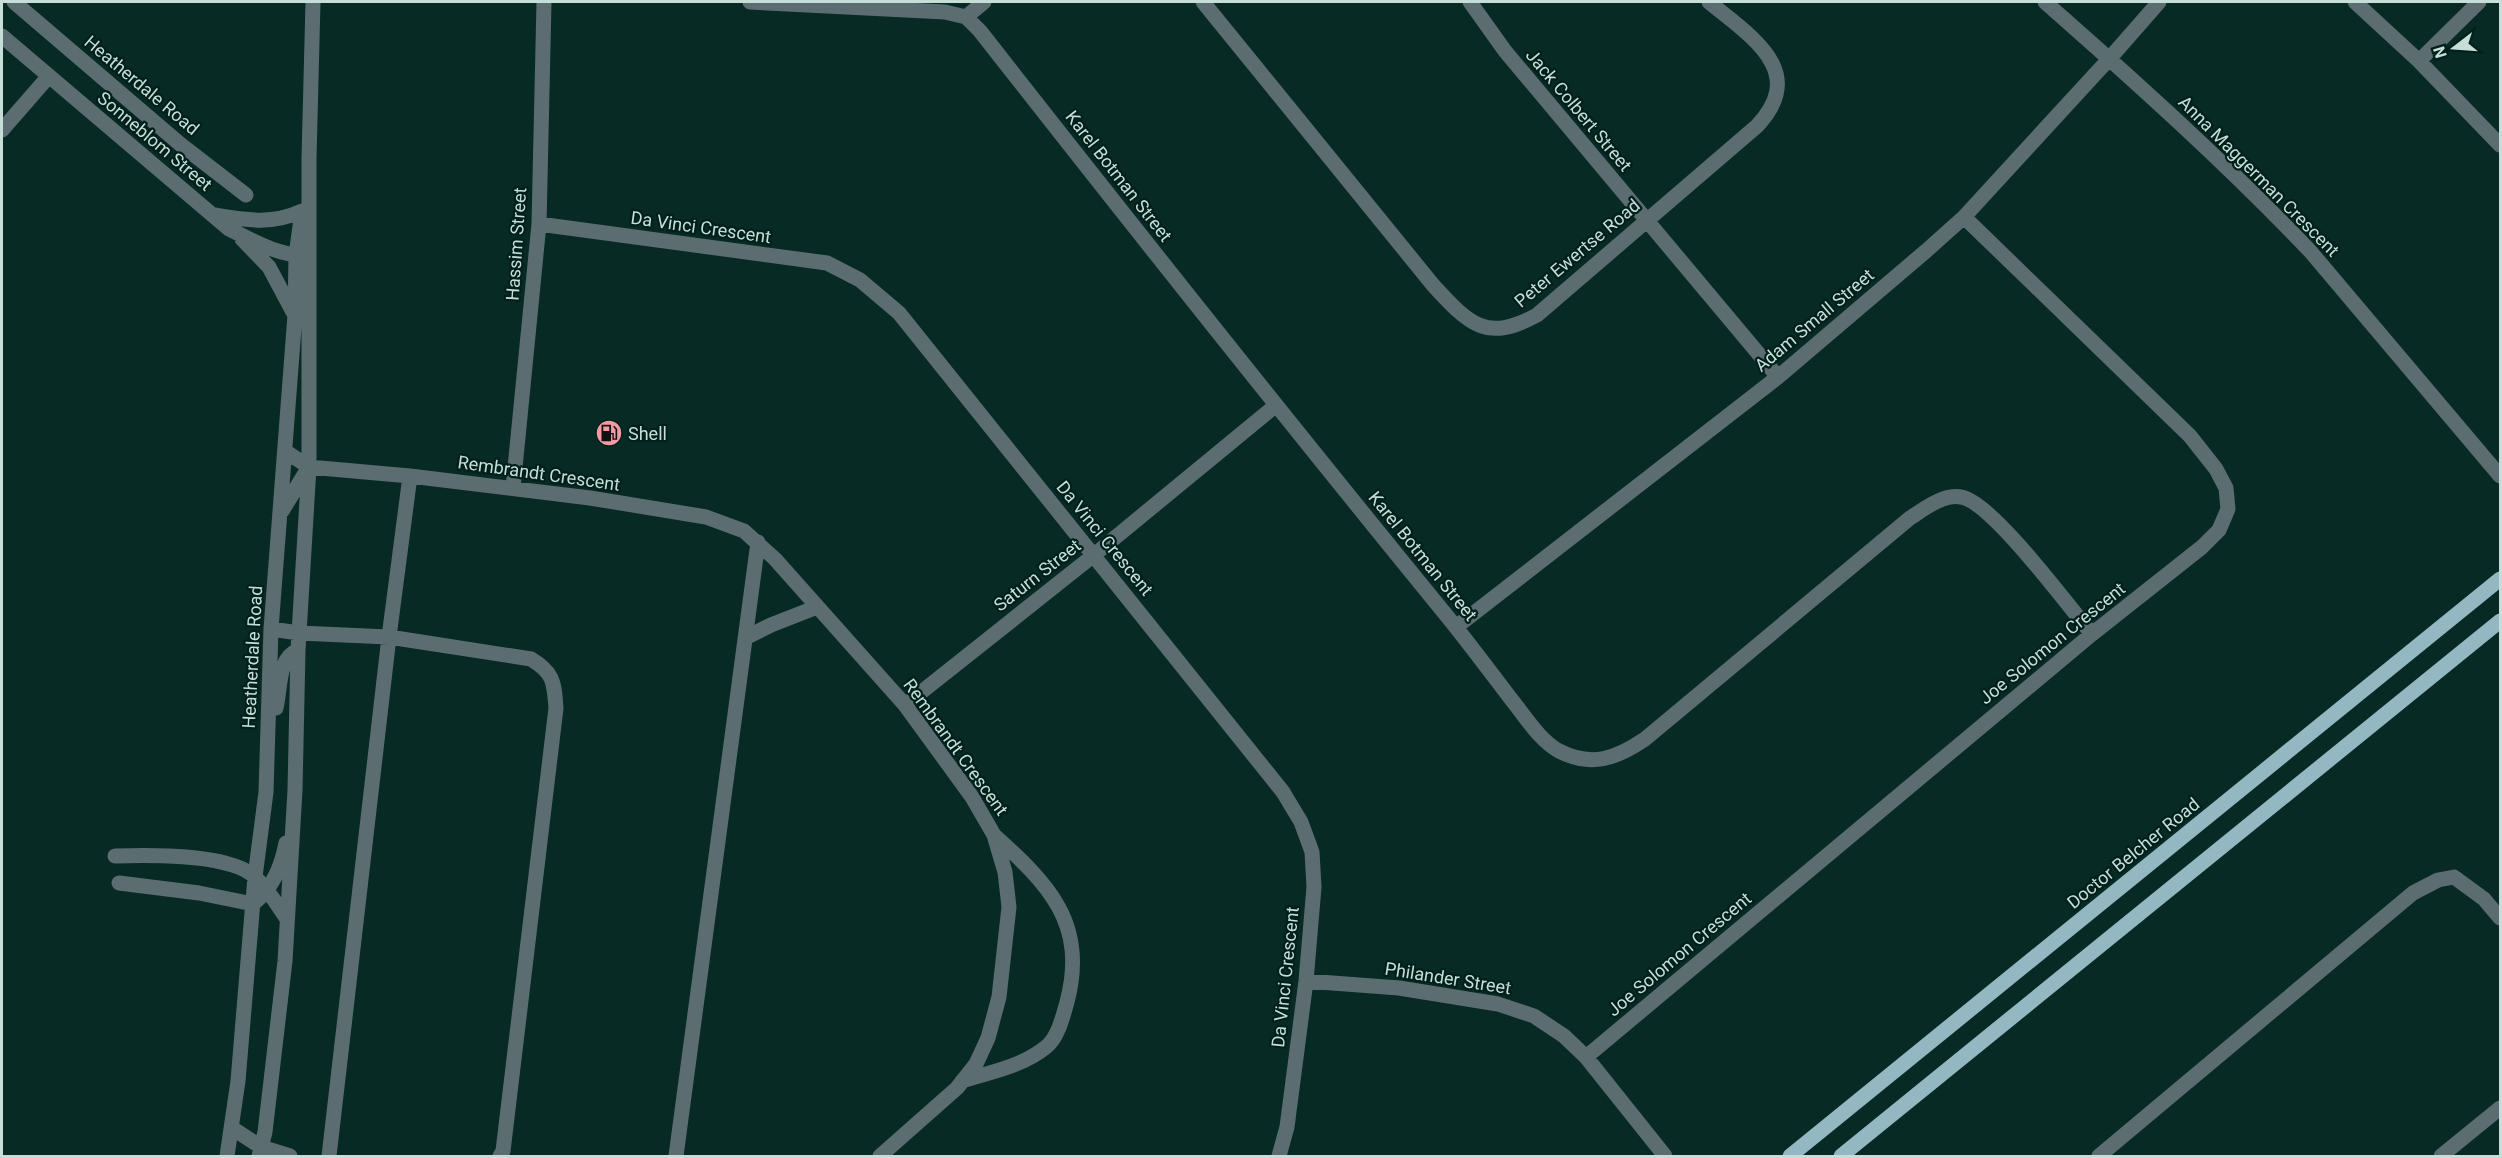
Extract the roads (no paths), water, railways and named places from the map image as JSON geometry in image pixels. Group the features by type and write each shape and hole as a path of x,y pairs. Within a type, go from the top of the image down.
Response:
{"main road":[{"name":"Doctor Belcher Road","path":"1790,1156 2500,579"},
{"path":"1841,1156 2500,621"}],"street":[{"name":"Heatherdale Road","path":"14,2 180,144 246,195"},
{"name":"Heatherdale Road","path":"227,1156 248,990 255,877 266,792 271,629 295,315 303,255 309,158 313,2"},
{"name":"Hassim Street","path":"513,488 539,224 544,2"},
{"path":"750,2 921,9 966,17 984,2"},
{"name":"Peter Ewertse Road","path":"1203,2 1433,285 1457,311 1472,322 1499,329 1517,326 1538,315 1757,126 1770,111 1777,94 1774,64 1760,44 1709,2"},
{"name":"Jack Colbert Street","path":"1470,2 1505,51 1778,378"},
{"name":"Anna Maggerman Crescent","path":"2045,2 2110,58 2217,158 2310,251 2500,476"},
{"name":"Adam Small Street","path":"1456,627 1778,378 1964,218 2158,2"},
{"path":"2355,2 2419,61 2500,146"},
{"path":"2419,61 2479,2"},
{"name":"Karel Botman Street","path":"966,17 980,31 1275,406 1456,627 1533,726 1557,750 1573,757 1597,760 1622,754 1645,739 1910,518 1934,503 1949,497 1961,496 1986,511 2092,634"},
{"name":"Sonneblom Street","path":"2,36 229,229 267,246 303,255"},
{"path":"2,130 49,76"},
{"name":"Heatherdale Road","path":"260,1152 285,961 296,790 298,650 309,467 302,211 309,158"},
{"path":"212,214 257,221 287,218 302,211"},
{"name":"Joe Solomon Crescent","path":"1586,1057 2092,634 2202,547 2219,530 2228,509 2226,488 2216,469 2190,436 1964,218"},
{"name":"Da Vinci Crescent","path":"539,224 826,263 860,280 899,313 1283,792 1301,822 1312,852 1314,887 1306,981 1287,1127 1279,1156"},
{"path":"229,229 269,267 280,283 295,315"},
{"name":"Saturn Street","path":"905,705 1094,555 1275,406"},
{"path":"280,517 287,500 309,467 285,451"},
{"name":"Rembrandt Crescent","path":"309,467 513,488 706,517 744,531 758,542 905,705 972,797 994,835 1005,872 1009,907 999,998 988,1038 976,1064 962,1081 880,1156"},
{"path":"329,1156 389,637 410,476"},
{"path":"676,1156 747,638 758,542"},
{"path":"747,638 771,625 817,606"},
{"path":"271,629 299,633 389,637 531,659 546,668 554,683 556,708 503,1151 500,1156"},
{"path":"268,734 285,663 298,650"},
{"path":"118,883 193,892 253,904 267,892 279,869 296,790"},
{"path":"962,1081 1031,1057 1049,1045 1063,1018 1072,982 1073,951 1066,919 1059,906 1024,862 994,835"},
{"path":"115,855 194,858 241,868 255,877 287,919"},
{"path":"2104,1155 2413,893 2425,886 2454,877 2484,899 2500,918"},
{"name":"Philander Street","path":"1306,981 1399,988 1514,1007 1534,1016 1564,1036 1586,1057 1665,1156"},
{"path":"2441,1156 2500,1108"},
{"path":"232,1128 260,1152 290,1156"}],"place":[{"name":"Shell","path":"609,433"}]}
